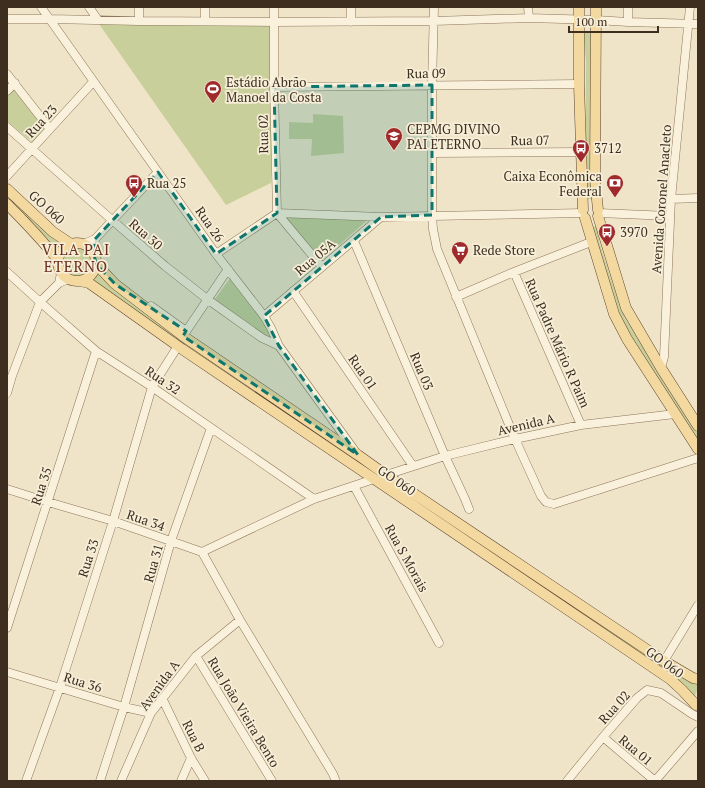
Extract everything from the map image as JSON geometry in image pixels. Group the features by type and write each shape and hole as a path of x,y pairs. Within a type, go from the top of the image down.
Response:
{"main road":[{"path":"579,7 579,84 583,214 614,314 628,339 698,449"},
{"path":"596,7 595,179 598,213 626,308 661,368 698,426"},
{"name":"GO 060","path":"7,188 53,232 71,244"},
{"name":"GO 060","path":"7,204 26,222 58,260"},
{"path":"583,214 585,207 590,205 594,206 598,213"},
{"path":"71,244 84,244 92,250 95,259 94,270 91,275 80,281 63,278 59,268 59,254 66,246 71,244"},
{"name":"GO 060","path":"95,259 115,284 138,302 386,475 664,661 693,678 698,679"},
{"name":"GO 060","path":"80,281 89,283 178,346 374,480 670,679 682,690 697,709"}],"street":[{"name":"Rua 26","path":"41,7 216,254 264,316 279,346 358,455"},
{"path":"89,7 98,20"},
{"path":"139,7 139,21"},
{"path":"205,7 205,21"},
{"name":"Rua 02","path":"274,7 277,213"},
{"path":"350,22 351,7"},
{"path":"434,7 432,85 432,215 437,249 515,438 541,496 546,502 554,504 698,458"},
{"path":"528,7 529,18"},
{"path":"628,7 628,22"},
{"name":"Avenida Coronel Anacleto","path":"661,368 664,357 671,199 690,7"},
{"path":"7,19 350,22 529,18 698,24"},
{"path":"7,74 50,129"},
{"name":"Rua 23","path":"7,176 93,82"},
{"path":"7,91 14,84"},
{"name":"Rua 09","path":"274,87 579,84"},
{"name":"Rua 30","path":"7,127 166,266 207,299 262,338 279,346"},
{"name":"Rua 07","path":"432,153 581,152"},
{"path":"84,244 95,239 158,172"},
{"path":"671,199 698,198"},
{"path":"277,213 322,267"},
{"path":"216,254 277,213 381,217 432,215 583,214"},
{"path":"598,213 670,216"},
{"name":"Rua 05A","path":"264,316 381,217"},
{"path":"95,239 95,259"},
{"name":"Rua 03","path":"354,241 469,509"},
{"path":"456,297 514,272 591,242"},
{"path":"184,334 228,269"},
{"name":"Rua 32","path":"7,272 96,351 152,387 314,499"},
{"name":"Rua Padre Mário R Paim","path":"514,272 581,424"},
{"path":"7,393 10,373 40,302 63,278"},
{"name":"Rua 01","path":"293,291 413,466"},
{"name":"Rua 33","path":"26,781 60,687 113,521 152,387 178,346"},
{"name":"Rua 35","path":"7,628 96,351"},
{"name":"Avenida A","path":"386,475 445,456 515,438 581,424 675,414"},
{"name":"Rua 31","path":"124,707 171,541 211,428"},
{"path":"334,781 335,779 333,774 240,620 202,552 314,499 374,480"},
{"name":"Rua S Morais","path":"354,486 439,642"},
{"name":"Rua 34","path":"7,489 113,521 202,552"},
{"path":"664,661 698,605"},
{"name":"Avenida A","path":"121,781 151,713 163,700 196,656 240,620"},
{"name":"Rua João Vieira Bento","path":"196,656 272,781"},
{"name":"Rua 36","path":"7,672 124,707 151,713"},
{"name":"Rua 02","path":"568,781 603,737 637,698 647,690 661,692 697,709"},
{"name":"Rua B","path":"163,700 191,758 205,781"},
{"name":"Avenida A","path":"100,781 124,707"},
{"path":"655,781 698,731"},
{"name":"Rua 01","path":"603,737 655,781"},
{"path":"181,781 191,758"}],"highlighted area":[{"path":"432,85 432,215 381,217 264,316 279,346 358,455 183,336 186,331 115,284 96,264 94,254 95,239 158,172 216,254 277,213 274,87"}],"green space":[{"name":"Estádio Abrão Manoel da Costa","path":"99,24 271,26 271,183 226,205"},
{"path":"583,32 595,34 594,200 585,200 586,61"},
{"path":"13,88 46,128 33,143 7,121 7,95"},
{"path":"313,114 343,116 344,153 311,156 312,139 289,139 289,122 313,123"},
{"path":"7,194 64,243 55,254 50,241 7,199"},
{"path":"371,217 321,261 286,218"},
{"path":"587,225 593,227 599,225 599,241 625,318 698,430 698,443 617,314"},
{"path":"73,245 79,245 89,252 92,261 91,267 85,274 79,277 73,277 63,270 60,264 60,258 67,248"},
{"path":"97,272 116,291 685,680 698,685 695,697 678,681 146,320 107,290 91,281"},
{"path":"231,277 264,320 274,340 251,327 215,299"}],"place":[{"name":"Estádio Abrão Manoel da Costa","path":"213,104"},
{"name":"CEPMG DIVINO PAI ETERNO","path":"394,151"},
{"name":"3712","path":"581,163"},
{"name":"Rua 25","path":"134,198"},
{"name":"Caixa Econômica Federal","path":"615,198"},
{"name":"3970","path":"607,247"},
{"name":"Rede Store","path":"460,265"}],"district":[{"name":"VILA PAI ETERNO","path":"76,258"}]}
